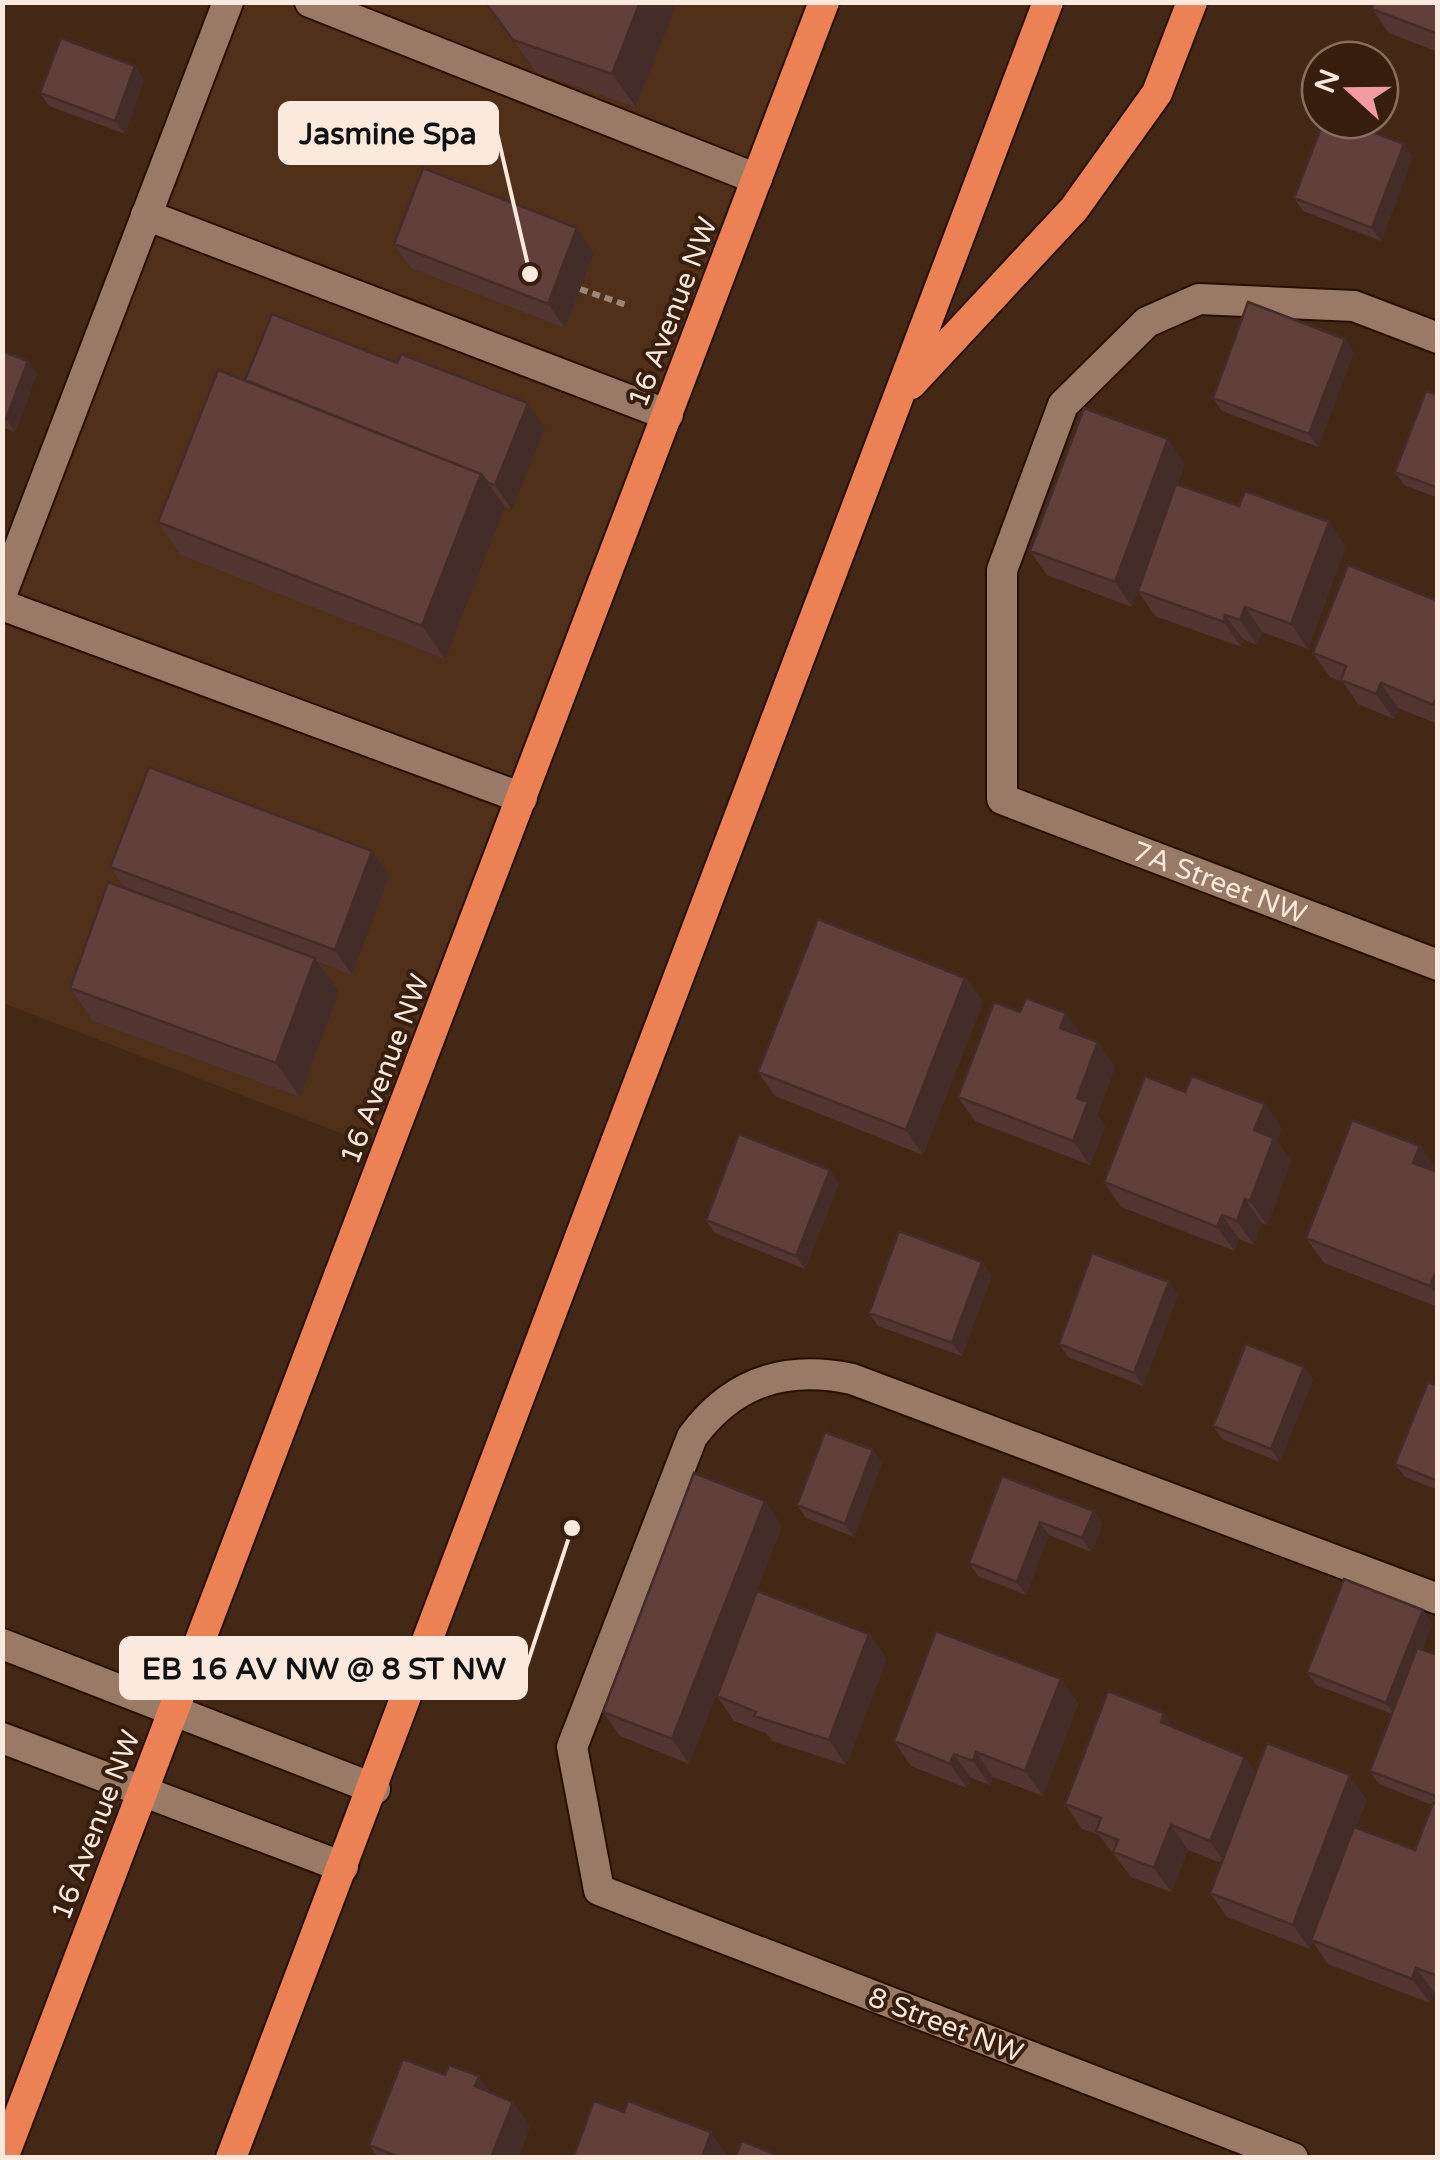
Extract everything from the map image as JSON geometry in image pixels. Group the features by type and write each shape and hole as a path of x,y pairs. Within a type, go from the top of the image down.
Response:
{"highway":[{"name":"16 Avenue NW","path":"2,2158 824,2"},
{"path":"231,2158 1048,2"},
{"path":"899,397 1074,209 1157,93 1192,2"}],"street":[{"path":"2,593 228,2"},
{"path":"310,2 757,179"},
{"path":"146,215 668,415"},
{"name":"7A Street NW","path":"1438,338 1354,306 1199,299 1147,322 1063,405 1002,570 1002,799 1438,966"},
{"path":"2,605 522,798"},
{"name":"8 Street NW","path":"1293,2158 599,1890 572,1746 692,1437 710,1412 761,1380 791,1372 852,1379 1438,1599"},
{"path":"2,1644 374,1788"},
{"path":"2,1738 343,1867"}],"path":[{"path":"580,288 629,306"}],"shaded area":[{"path":"228,3 824,3 387,1151 3,1003 2,593"}],"building":[{"path":"485,2 640,2 612,74 513,40"},
{"path":"1374,2 1438,2 1438,34 1372,9"},
{"path":"61,38 135,66 115,121 40,93"},
{"path":"1316,140 1394,140 1404,144 1372,228 1294,198"},
{"path":"423,168 577,228 548,304 394,244"},
{"path":"1248,302 1345,339 1309,434 1213,398"},
{"path":"272,314 397,363 401,354 528,403 495,485 481,474 245,380"},
{"path":"2,351 28,361 6,419 2,417"},
{"path":"218,370 481,474 422,626 158,522"},
{"path":"1426,391 1438,395 1438,488 1395,472"},
{"path":"1084,408 1168,439 1115,582 1030,551"},
{"path":"1176,484 1239,506 1245,491 1329,522 1291,624 1245,607 1240,620 1225,615 1224,622 1138,591"},
{"path":"1348,565 1438,601 1438,695 1433,705 1381,683 1376,694 1341,680 1346,666 1313,653"},
{"path":"149,767 372,851 335,950 110,867"},
{"path":"108,882 315,958 276,1063 70,988"},
{"path":"818,919 965,978 906,1130 758,1072"},
{"path":"1026,998 1066,1013 1060,1028 1098,1042 1077,1098 1088,1102 1073,1141 958,1097 994,1002 1020,1012"},
{"path":"1145,1076 1185,1092 1192,1076 1265,1104 1254,1130 1274,1138 1250,1201 1245,1199 1237,1221 1222,1215 1217,1227 1104,1182"},
{"path":"1352,1120 1420,1146 1413,1163 1438,1172 1438,1267 1430,1286 1306,1238"},
{"path":"739,1134 830,1170 796,1256 706,1220"},
{"path":"899,1231 982,1262 952,1343 869,1313"},
{"path":"1092,1253 1169,1282 1134,1373 1059,1344"},
{"path":"1246,1344 1304,1367 1271,1449 1213,1426"},
{"path":"1428,1382 1438,1386 1438,1481 1395,1464"},
{"path":"825,1432 873,1450 845,1524 797,1505"},
{"path":"694,1473 765,1501 672,1739 603,1712"},
{"path":"1002,1476 1094,1511 1082,1538 1040,1522 1017,1582 969,1563"},
{"path":"1344,1579 1423,1610 1386,1703 1307,1672"},
{"path":"757,1591 869,1634 829,1740 754,1716 756,1712 717,1696"},
{"path":"936,1631 1061,1679 1025,1771 976,1752 973,1761 954,1754 950,1764 894,1741"},
{"path":"1417,1648 1438,1655 1438,1797 1370,1771"},
{"path":"1108,1691 1164,1713 1161,1722 1245,1757 1210,1841 1171,1825 1154,1868 1113,1852 1118,1840 1096,1831 1101,1818 1065,1804"},
{"path":"1267,1743 1350,1775 1293,1925 1210,1893"},
{"path":"1433,1803 1438,1804 1438,1976 1416,1968 1412,1979 1311,1940 1354,1827 1415,1850"},
{"path":"403,2059 445,2075 449,2065 479,2076 475,2086 513,2102 491,2158 401,2158 369,2145"},
{"path":"594,2101 624,2112 628,2101 711,2132 702,2158 573,2158"},
{"path":"742,2141 784,2158 735,2158"}],"place":[{"name":"Jasmine Spa","path":"530,274"},
{"name":"EB 16 AV NW @ 8 ST NW","path":"572,1528"}]}
